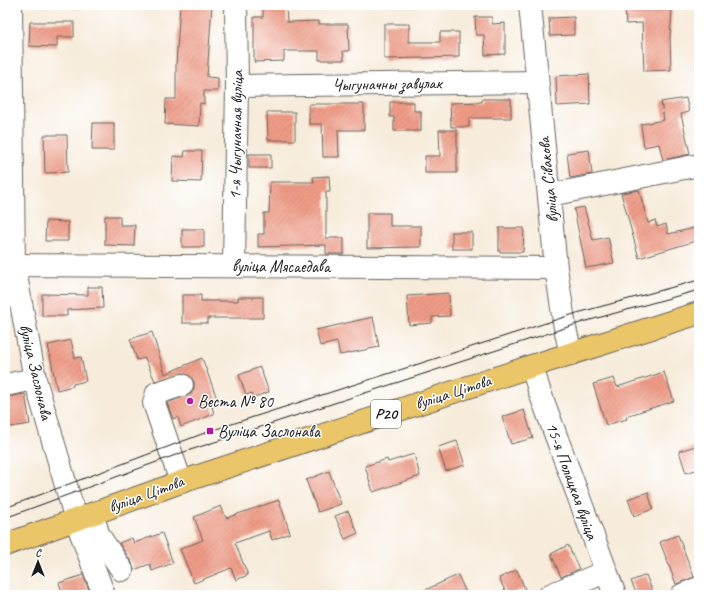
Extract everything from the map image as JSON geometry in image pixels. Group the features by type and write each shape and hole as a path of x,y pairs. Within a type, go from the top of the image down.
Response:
{"main road":[{"name":"вуліца Цітова","path":"5,545 180,482 532,366 699,313"}],"street":[{"name":"вуліца Заслонава","path":"11,5 10,265 35,379 84,517"},
{"name":"1-я Чыгуначная вуліца","path":"234,265 237,86 236,5"},
{"name":"вуліца Сівакова","path":"530,5 550,195 556,268 565,328 571,354"},
{"name":"Чыгуначны завулак","path":"237,86 537,82"},
{"path":"550,195 699,165"},
{"name":"вуліца Мясаедава","path":"10,265 234,265 556,268"},
{"name":"15-я Полацкая вуліца","path":"532,366 539,390 605,572 615,595"},
{"path":"5,385 35,379"},
{"path":"180,482 154,402 157,393 182,385"},
{"path":"84,517 122,570"},
{"path":"84,517 104,595"},
{"path":"550,595 605,572"},
{"path":"682,595 699,588"}],"building":[{"path":"180,5 212,5 207,77 218,78 218,91 204,91 204,104 200,103 199,126 165,124 166,99 176,99 176,65"},
{"path":"263,5 286,5 287,22 319,21 319,24 348,24 349,51 343,51 344,60 319,60 319,51 284,51 284,61 254,62 254,17 263,17"},
{"path":"625,10 672,10 670,37 671,70 644,71 642,23 626,24"},
{"path":"475,17 492,17 492,24 505,23 505,54 485,55 484,35 476,35"},
{"path":"574,17 574,35 550,36 549,18"},
{"path":"30,22 74,22 74,37 57,37 57,47 29,46"},
{"path":"384,24 409,24 409,42 440,42 440,32 459,32 459,57 384,59"},
{"path":"589,74 590,104 557,106 556,76"},
{"path":"686,98 689,112 681,114 690,154 663,160 659,144 644,147 641,124 664,120 661,102"},
{"path":"482,99 511,99 511,118 469,118 469,127 451,127 450,103 482,102"},
{"path":"390,102 414,102 414,111 421,111 421,131 394,131 394,117 390,117"},
{"path":"309,104 364,104 364,130 338,130 339,157 323,157 322,124 309,124"},
{"path":"267,112 295,112 295,140 268,140"},
{"path":"93,123 114,123 114,150 92,150"},
{"path":"439,130 457,130 457,173 425,173 425,156 440,156"},
{"path":"44,135 67,135 68,172 45,173"},
{"path":"589,150 592,174 570,178 567,153"},
{"path":"185,151 202,151 201,182 172,181 173,156 184,157"},
{"path":"249,154 271,154 271,168 249,168"},
{"path":"329,176 330,192 326,192 326,238 344,238 344,254 326,254 326,245 258,247 258,234 264,234 264,213 269,213 270,182 314,182 313,177"},
{"path":"639,190 648,223 655,220 657,227 666,224 668,234 699,227 699,240 639,258 621,193"},
{"path":"584,207 593,240 608,237 614,263 586,268 574,209"},
{"path":"367,213 390,213 390,226 421,226 421,247 367,248"},
{"path":"105,216 120,216 120,225 135,225 134,246 105,245"},
{"path":"46,221 68,222 68,241 45,241"},
{"path":"499,228 524,228 523,252 499,252"},
{"path":"182,229 204,229 204,247 182,247"},
{"path":"452,232 472,232 472,249 452,249"},
{"path":"88,287 102,287 103,308 67,310 67,316 42,316 42,294 88,295"},
{"path":"449,293 450,316 432,317 432,323 409,325 407,296"},
{"path":"182,295 201,295 201,301 238,301 238,297 263,297 263,318 208,318 208,323 182,323"},
{"path":"373,317 379,347 340,355 337,342 320,346 316,330"},
{"path":"152,332 165,374 202,358 219,404 212,407 214,414 181,427 178,417 173,419 167,403 191,394 194,388 194,382 190,376 184,373 155,381 145,358 137,360 130,339"},
{"path":"71,340 75,358 81,357 86,381 57,390 48,345"},
{"path":"260,367 269,392 254,397 252,393 246,395 239,375"},
{"path":"664,372 674,401 626,416 627,419 606,425 593,384 614,378 617,387"},
{"path":"25,394 30,424 5,428 5,397"},
{"path":"524,410 533,438 511,444 502,417"},
{"path":"457,441 465,465 446,471 438,447"},
{"path":"699,445 699,469 686,473 679,451"},
{"path":"414,454 420,476 373,492 365,466 387,459 388,462"},
{"path":"329,471 341,504 318,512 306,480"},
{"path":"648,492 653,509 634,516 628,499"},
{"path":"279,500 290,533 272,540 269,531 235,543 248,575 236,580 231,568 194,583 180,549 203,540 194,517 221,506 226,518"},
{"path":"348,511 358,533 345,539 335,516"},
{"path":"162,533 173,563 152,571 150,564 134,570 132,563 119,543 132,538 134,543"},
{"path":"678,535 694,577 676,584 660,542"},
{"path":"568,545 579,569 561,577 551,554"},
{"path":"517,570 525,589 507,595 499,578"},
{"path":"83,575 89,590 76,595 63,595 59,583"},
{"path":"458,575 467,595 414,595"},
{"path":"646,575 654,595 637,595 631,581"}],"tram line":[{"path":"5,508 210,431 577,313 699,280"},
{"path":"5,518 181,453 583,322 699,290"}],"place":[{"name":"Веста № 80","path":"190,401"},
{"name":"Вуліца Заслонава","path":"210,431"}]}
